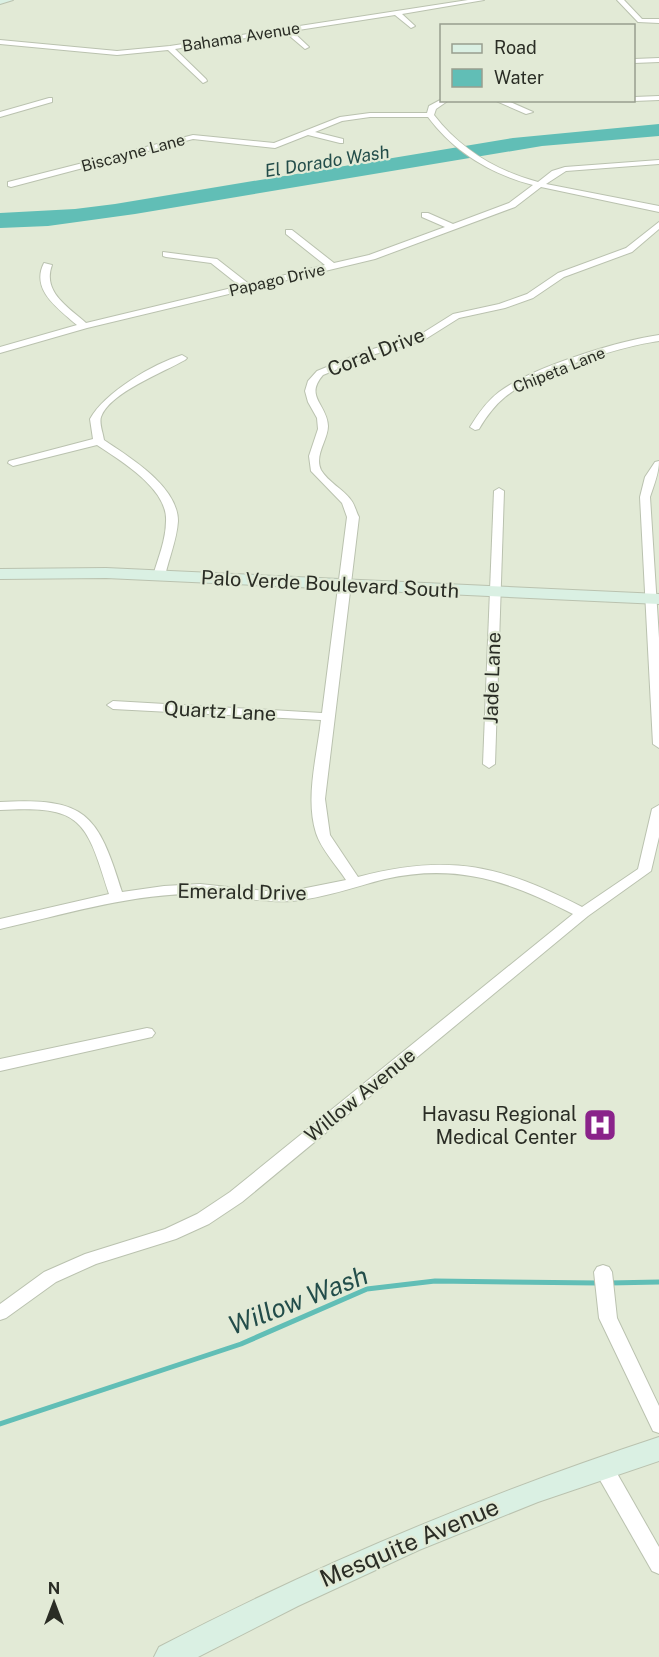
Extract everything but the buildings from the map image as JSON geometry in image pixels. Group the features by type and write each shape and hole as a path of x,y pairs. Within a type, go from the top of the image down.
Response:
{"main road":[{"path":"0,1 8,0"},
{"name":"Palo Verde Boulevard South","path":"0,574 44,572 159,576 655,599"},
{"name":"Mesquite Avenue","path":"187,1653 307,1586 381,1552 526,1493 659,1449"}],"street":[{"name":"Bahama Avenue","path":"0,42 117,53 170,48 481,0"},
{"path":"620,0 640,21 659,21"},
{"path":"397,13 411,26"},
{"path":"286,29 305,47"},
{"path":"170,48 204,81"},
{"path":"635,61 659,60"},
{"path":"635,99 659,98"},
{"path":"0,115 49,100"},
{"path":"442,102 432,108 430,115 436,125 493,169 510,176 543,184 659,208"},
{"path":"503,102 529,112"},
{"name":"Biscayne Lane","path":"11,184 178,140 206,138 271,146 285,144 328,124 352,117 430,115"},
{"path":"310,133 340,141"},
{"name":"Papago Drive","path":"0,350 84,326 372,257 512,205 555,173 576,167 659,162"},
{"path":"424,214 454,228"},
{"name":"Coral Drive","path":"355,883 323,835 319,817 327,717 353,517 347,502 316,471 314,456 323,429 322,418 313,402 310,390 312,381 320,373 359,356 421,338 456,316 502,306 530,296 561,275 629,250 659,225"},
{"path":"289,232 333,267"},
{"path":"166,254 214,261 247,287"},
{"path":"47,265 42,272 43,284 84,326"},
{"name":"Chipeta Lane","path":"475,428 485,412 507,391 616,347 659,339"},
{"path":"159,576 172,521 168,504 142,472 99,441 95,419 104,405 123,391 182,358"},
{"path":"13,463 99,441"},
{"path":"659,464 650,477 645,497 655,599 659,744"},
{"name":"Jade Lane","path":"489,764 499,491"},
{"name":"Quartz Lane","path":"113,705 327,717"},
{"path":"0,806 29,804 54,807 74,816 93,832 117,899"},
{"name":"Willow Avenue","path":"0,1312 51,1277 91,1260 170,1234 203,1219 236,1197 584,913 644,871 656,838 659,809"},
{"name":"Emerald Drive","path":"0,924 117,899 190,889 288,896 314,894 398,872 462,868 492,873 526,883 584,913"},
{"path":"0,1065 147,1033"},
{"path":"603,1272 608,1318 659,1425"},
{"path":"603,1467 659,1565"}],"water":[{"path":"659,124 659,136 542,146 135,214 48,226 0,228 0,213 75,209 115,204 513,138"}],"waterway":[{"name":"Willow Wash","path":"0,1424 241,1344 367,1289 435,1281 598,1283"},
{"name":"Willow Wash","path":"609,1283 659,1282"}],"place":[{"name":"Havasu Regional Medical Center","path":"600,1125"}],"water label":[{"name":"El Dorado Wash","path":"327,161"}]}
